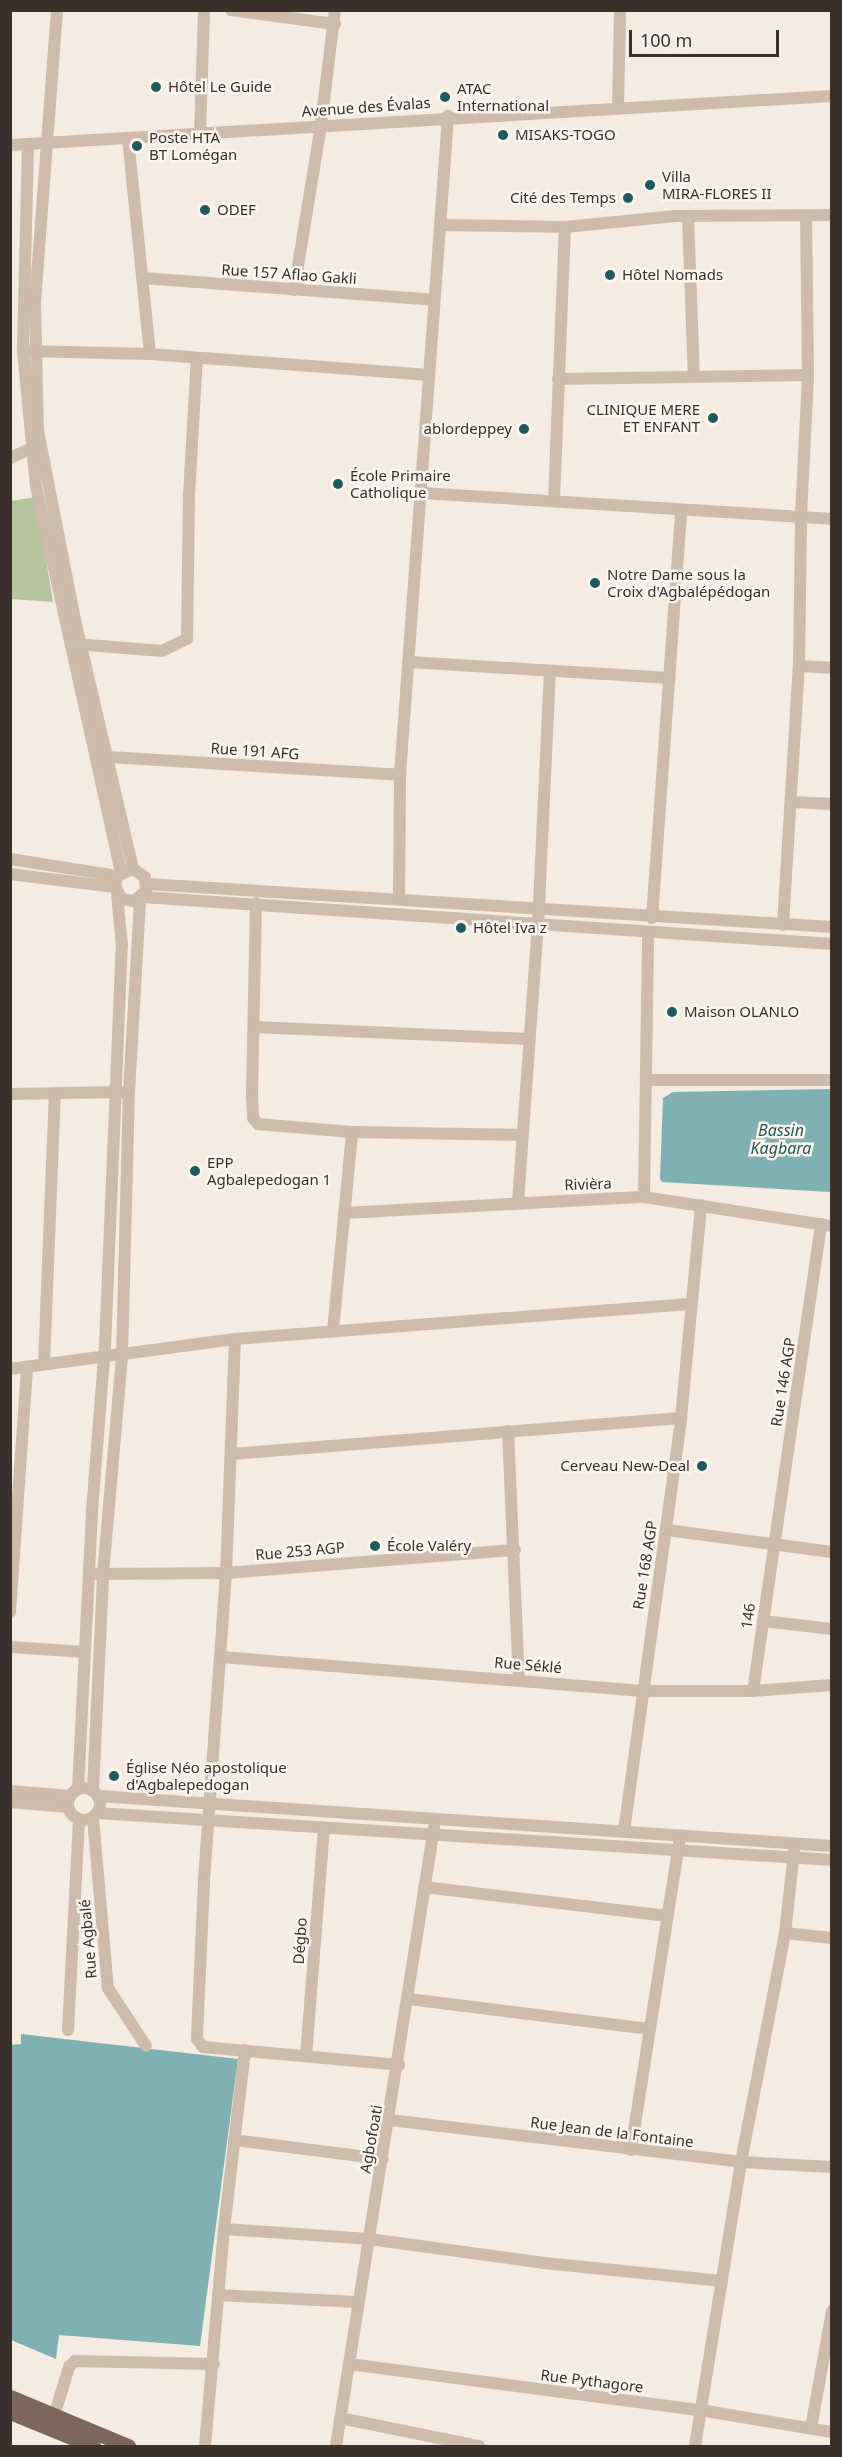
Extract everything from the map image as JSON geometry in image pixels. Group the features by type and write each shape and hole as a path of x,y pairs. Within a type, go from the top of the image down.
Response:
{"main road":[{"path":"10,2397 93,2446"},
{"path":"10,2412 52,2422 128,2446"}],"street":[{"path":"57,10 44,144 29,351 38,431 75,644 121,880 128,902 141,898 256,903 648,934 831,944"},
{"path":"200,133 204,10"},
{"path":"231,10 335,24"},
{"path":"294,290 321,125 335,10"},
{"path":"618,107 620,10"},
{"name":"Avenue des Évalas","path":"10,145 448,116 831,96"},
{"path":"399,898 400,775 448,116"},
{"path":"128,138 150,354"},
{"path":"28,144 32,448 75,644 109,758 121,880 122,946 104,1358 88,1574 85,1652 72,1797 79,1819 95,1815 208,1812 435,1819 831,1846"},
{"path":"441,225 565,227 688,216 831,215"},
{"path":"688,216 694,377"},
{"path":"783,925 800,666 801,515 808,375 806,216"},
{"path":"555,501 565,227"},
{"name":"Rue 157 Aflao Gakli","path":"143,278 433,300"},
{"path":"29,351 150,354 429,375"},
{"path":"75,644 162,651 188,639 189,495 197,358"},
{"path":"558,379 808,375"},
{"path":"10,458 32,448"},
{"path":"421,493 681,510 801,515 831,519"},
{"path":"652,918 681,510"},
{"path":"409,662 670,678"},
{"path":"800,666 831,668"},
{"path":"518,1202 521,1135 538,925 550,671"},
{"name":"Rue 191 AFG","path":"109,758 400,775"},
{"path":"792,802 831,804"},
{"path":"10,859 121,880"},
{"path":"10,874 121,880 145,877 147,884 399,898 652,918 831,927"},
{"name":"Rue Agbalé","path":"146,2046 108,1988 95,1815 103,1574 122,1356 129,1092 141,898 147,884"},
{"path":"256,903 253,1118 265,1127 352,1132 521,1135"},
{"path":"644,1197 648,1080 648,934"},
{"path":"255,1027 529,1039"},
{"path":"648,1080 831,1080"},
{"path":"10,1094 129,1092"},
{"path":"44,1364 55,1093"},
{"path":"333,1331 352,1132"},
{"name":"Rivièra","path":"344,1213 644,1197 826,1225"},
{"name":"Rue 168 AGP","path":"624,1831 640,1691 667,1530 681,1418 701,1205"},
{"name":"Rue 146 AGP","path":"773,1544 826,1225"},
{"path":"10,1369 122,1356 235,1339 690,1304"},
{"path":"235,1339 226,1573 208,1812 197,2039 203,2047 399,2065"},
{"path":"10,1612 27,1367"},
{"path":"232,1454 681,1418"},
{"path":"508,1431 519,1678"},
{"path":"667,1530 831,1552"},
{"name":"146","path":"753,1691 773,1544"},
{"name":"Rue 253 AGP","path":"88,1574 226,1573 515,1550"},
{"path":"763,1621 831,1629"},
{"path":"10,1647 85,1652"},
{"name":"Rue Séklé","path":"221,1657 519,1678 640,1691 753,1691 831,1685"},
{"path":"10,1791 72,1797"},
{"path":"10,1802 96,1793 324,1828 831,1860"},
{"name":"Rue Agbalé","path":"68,2030 79,1819"},
{"name":"Agbofoati","path":"336,2446 399,2065 435,1819"},
{"name":"Dégbo","path":"306,2056 324,1828"},
{"path":"631,2150 680,1835"},
{"path":"695,2446 741,2162 785,1933 794,1844"},
{"path":"424,1887 667,1916"},
{"path":"785,1933 831,1938"},
{"path":"409,1999 649,2029"},
{"path":"205,2446 214,2364 224,2229 245,2050"},
{"name":"Rue Jean de la Fontaine","path":"390,2120 741,2162 831,2167"},
{"path":"234,2140 383,2159"},
{"path":"224,2229 369,2239 544,2263 722,2281"},
{"path":"218,2295 358,2302"},
{"path":"811,2428 831,2311"},
{"path":"52,2422 69,2367 75,2361 214,2364"},
{"name":"Rue Pythagore","path":"349,2364 700,2410 831,2432"},
{"path":"340,2418 478,2446"}],"green space":[{"path":"36,497 53,602 11,599 10,501"}],"water":[{"name":"Bassin Kagbara","path":"831,1089 830,1192 662,1182 660,1179 663,1098 673,1092"},
{"path":"21,2034 238,2059 200,2346 59,2335 56,2359 11,2340 11,2045 21,2044"}],"place":[{"name":"Hôtel Le Guide","path":"156,87"},
{"name":"ATAC International","path":"445,97"},
{"name":"MISAKS-TOGO","path":"503,135"},
{"name":"Poste HTA BT Lomégan","path":"137,146"},
{"name":"Villa MIRA-FLORES II","path":"650,185"},
{"name":"Cité des Temps","path":"628,198"},
{"name":"ODEF","path":"205,210"},
{"name":"Hôtel Nomads","path":"610,275"},
{"name":"CLINIQUE MERE ET ENFANT","path":"713,418"},
{"name":"ablordeppey","path":"524,429"},
{"name":"École Primaire Catholique","path":"338,484"},
{"name":"Notre Dame sous la Croix d'Agbalépédogan","path":"595,583"},
{"name":"Hôtel Iva z","path":"461,928"},
{"name":"Maison OLANLO","path":"672,1012"},
{"name":"EPP Agbalepedogan 1","path":"195,1171"},
{"name":"Cerveau New-Deal","path":"702,1466"},
{"name":"École Valéry","path":"375,1546"},
{"name":"Église Néo apostolique d'Agbalepedogan","path":"114,1776"}]}
